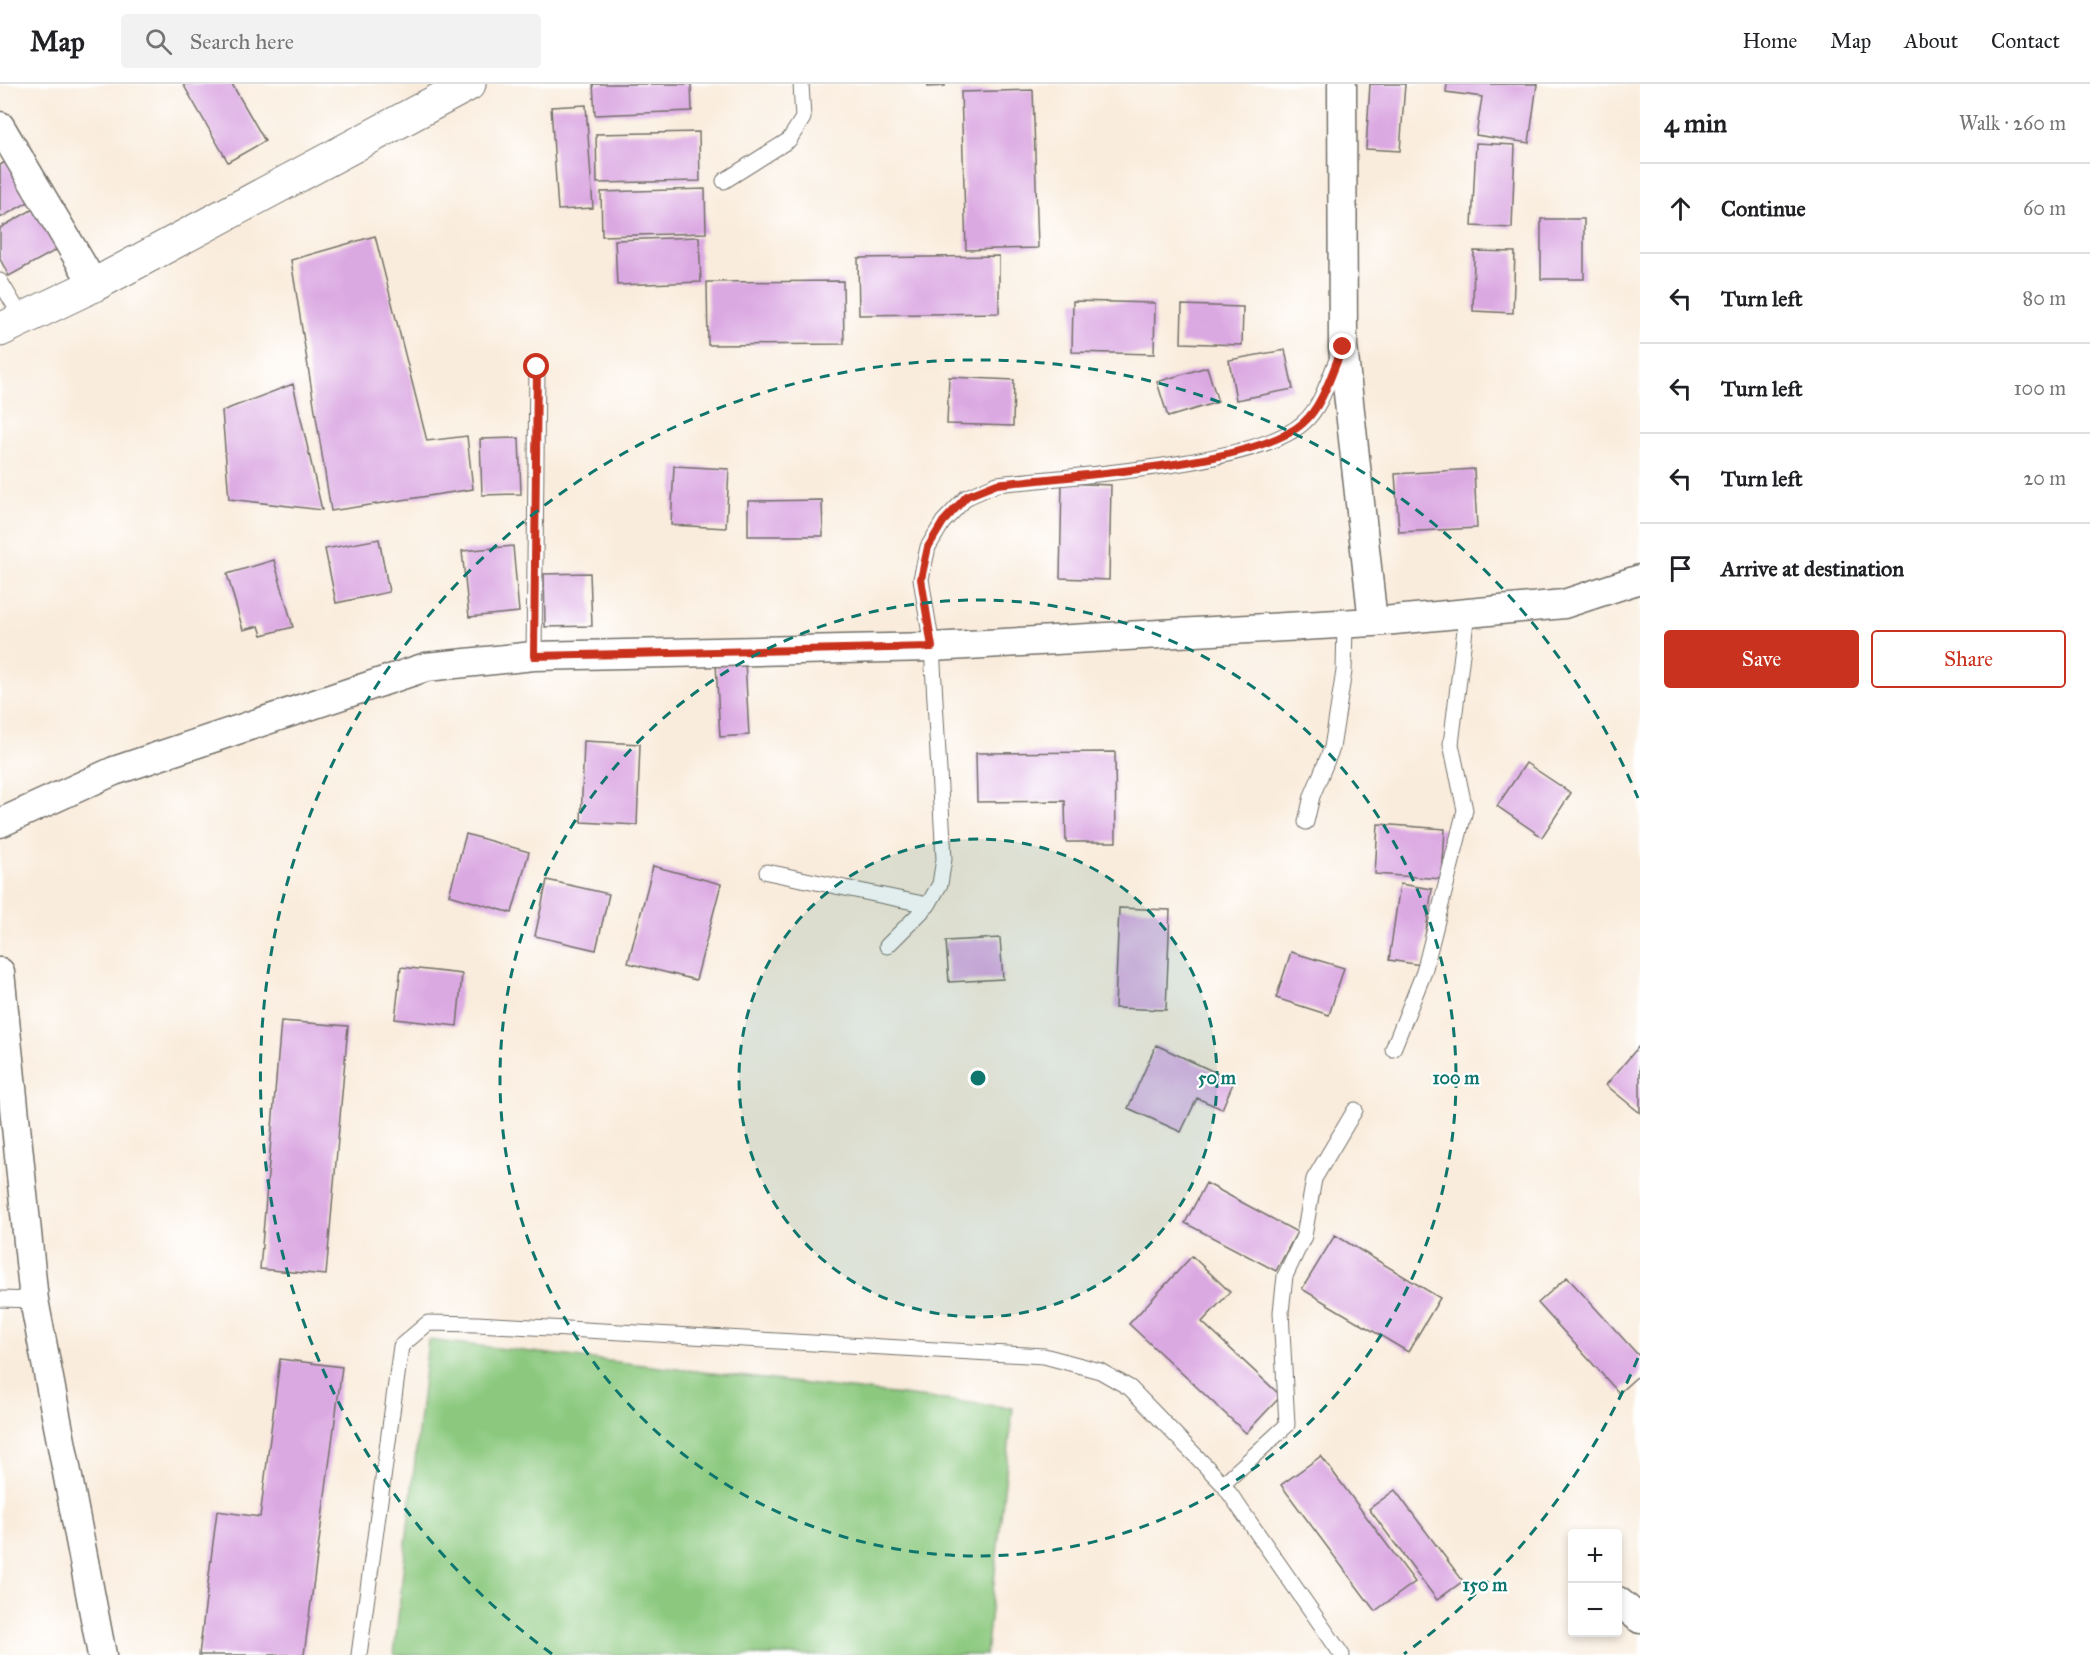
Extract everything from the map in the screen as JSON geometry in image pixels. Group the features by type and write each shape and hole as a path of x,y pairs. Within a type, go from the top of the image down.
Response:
{"street":[{"path":"11,324 94,285 469,84"},
{"path":"1342,84 1343,347 1373,622"},
{"path":"0,126 94,285"},
{"path":"0,823 114,771 426,667 534,656 932,647 1373,622 1564,604 1640,579"},
{"path":"0,972 34,1300 102,1655"},
{"path":"1622,1606 1640,1619"}],"lane":[{"path":"724,181 789,140 803,118 801,84"},
{"path":"0,281 11,324"},
{"path":"887,946 928,905 940,884 944,859 932,647 921,579 928,547 943,522 967,496 997,484 1208,459 1287,435 1305,422 1317,407 1343,347"},
{"path":"534,656 537,367"},
{"path":"1393,1049 1424,972 1465,810 1451,744 1467,613"},
{"path":"1306,822 1312,796 1332,748 1344,670 1345,623"},
{"path":"767,872 928,905"},
{"path":"1223,1484 1287,1425 1281,1312 1285,1276 1304,1236 1314,1179 1355,1110"},
{"path":"0,1299 34,1300"},
{"path":"359,1655 401,1346 428,1323 489,1324 1033,1356 1074,1362 1100,1371 1130,1388 1223,1484 1342,1655"}],"green space":[{"path":"428,1340 1013,1408 986,1655 394,1655"}],"building":[{"path":"183,84 232,84 265,141 228,162"},
{"path":"593,84 691,84 692,111 595,115"},
{"path":"928,84 945,84 945,86 928,87"},
{"path":"1370,84 1405,84 1400,151 1366,149"},
{"path":"1447,84 1537,84 1529,143 1476,135 1482,97 1446,92"},
{"path":"1033,90 1038,248 966,250 961,92"},
{"path":"586,105 593,208 558,210 551,107"},
{"path":"699,132 700,181 597,183 596,134"},
{"path":"1476,143 1515,145 1512,228 1472,226"},
{"path":"9,160 32,200 0,218 0,165"},
{"path":"705,189 706,233 602,236 601,192"},
{"path":"35,208 58,249 9,276 0,259 0,228"},
{"path":"1541,219 1584,219 1584,279 1541,279"},
{"path":"375,236 427,441 467,436 473,489 331,511 291,260"},
{"path":"699,237 701,282 617,285 615,240"},
{"path":"1474,251 1515,252 1513,313 1473,311"},
{"path":"999,256 999,313 859,315 858,258"},
{"path":"843,281 844,344 708,345 707,282"},
{"path":"1073,301 1155,303 1154,354 1072,352"},
{"path":"1182,305 1243,307 1242,345 1181,343"},
{"path":"1285,350 1293,389 1236,400 1229,360"},
{"path":"1207,367 1218,402 1168,417 1157,382"},
{"path":"949,377 1014,380 1013,426 947,424"},
{"path":"293,384 322,510 229,499 222,411"},
{"path":"519,438 521,494 482,495 480,439"},
{"path":"674,466 729,469 726,528 671,525"},
{"path":"1474,469 1477,528 1399,532 1395,474"},
{"path":"1062,483 1111,485 1109,580 1060,578"},
{"path":"822,500 823,536 748,536 748,501"},
{"path":"379,539 389,592 336,603 325,549"},
{"path":"513,546 519,612 469,617 462,551"},
{"path":"274,560 293,627 262,635 259,626 243,630 227,574"},
{"path":"590,573 592,626 545,627 544,574"},
{"path":"745,661 749,735 720,737 716,663"},
{"path":"584,741 640,744 637,825 581,822"},
{"path":"1115,752 1116,842 1066,842 1065,801 977,802 976,753"},
{"path":"1526,763 1571,793 1542,837 1497,806"},
{"path":"1378,824 1445,829 1442,879 1375,874"},
{"path":"466,834 529,852 512,913 449,895"},
{"path":"653,866 721,884 696,980 628,963"},
{"path":"547,880 609,894 596,950 535,936"},
{"path":"1400,884 1432,889 1421,965 1389,960"},
{"path":"1119,908 1170,910 1166,1010 1115,1008"},
{"path":"1000,938 1003,979 949,982 946,941"},
{"path":"1291,952 1344,968 1329,1015 1276,998"},
{"path":"401,967 462,974 457,1026 395,1019"},
{"path":"281,1021 348,1026 326,1275 260,1269"},
{"path":"1156,1045 1234,1081 1222,1109 1197,1098 1181,1132 1128,1108"},
{"path":"1640,1045 1640,1113 1606,1085"},
{"path":"1206,1183 1297,1232 1276,1271 1185,1223"},
{"path":"1335,1235 1440,1298 1408,1352 1302,1289"},
{"path":"1192,1256 1230,1292 1202,1322 1281,1396 1246,1433 1129,1324"},
{"path":"1567,1277 1640,1357 1640,1374 1619,1393 1538,1303"},
{"path":"280,1359 342,1367 304,1655 199,1655 217,1511 260,1517"},
{"path":"1321,1456 1415,1582 1375,1611 1281,1485"},
{"path":"1395,1490 1463,1581 1437,1600 1369,1509"}],"route":[{"path":"537,367 534,656 932,647 921,579 928,547 943,522 967,496 997,484 1208,459 1287,435 1305,422 1317,407 1343,347"}]}
